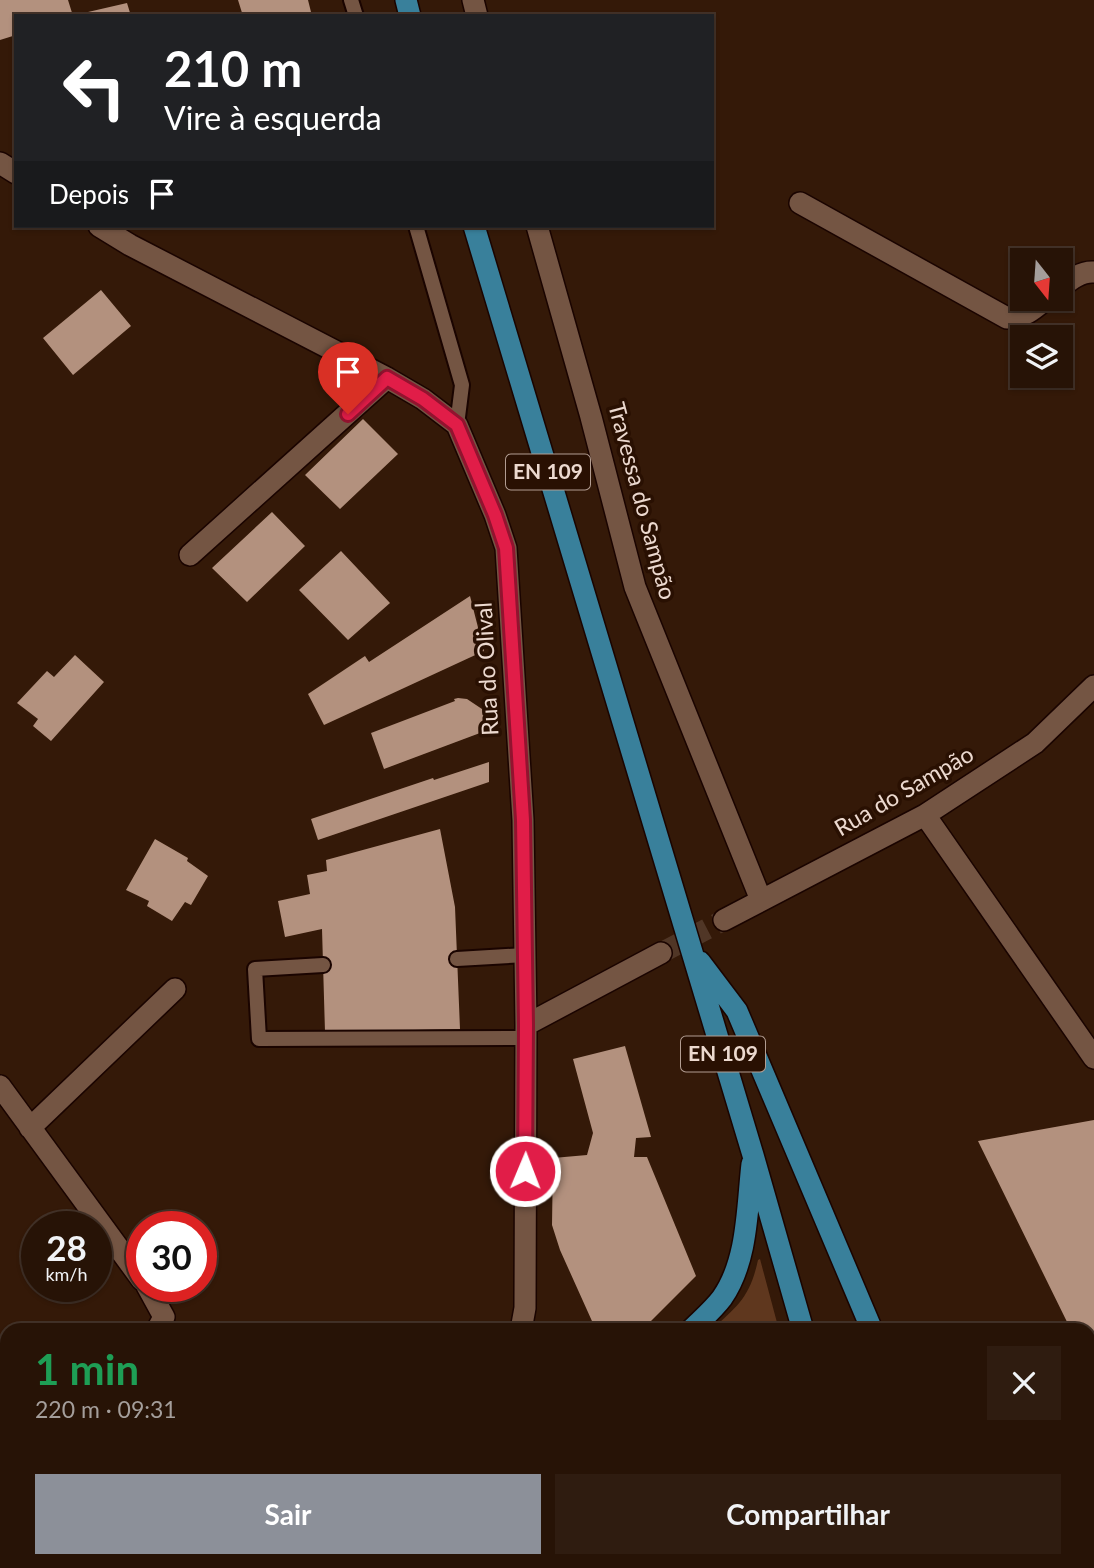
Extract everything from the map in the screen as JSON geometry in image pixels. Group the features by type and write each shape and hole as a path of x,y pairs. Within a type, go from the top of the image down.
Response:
{"main road":[{"name":"EN 109","path":"475,228 801,1323"},
{"path":"692,953 737,1011 869,1323"},
{"path":"698,1323 721,1299 735,1274 740,1258 753,1156"}],"street":[{"path":"800,203 1007,318 1018,318 1030,312"},
{"name":"Rua do Olival","path":"102,228 423,399 457,425 495,515 506,548 523,820 526,1032 525,1308 522,1323"},
{"name":"Travessa do Sampão","path":"538,228 592,417 635,587 761,900"},
{"path":"1073,278 1094,272"},
{"path":"190,555 387,378"},
{"name":"Rua do Sampão","path":"724,920 925,814 1035,743 1094,686"},
{"path":"925,814 1094,1058"},
{"path":"526,1032 661,953"},
{"path":"30,1128 175,989"},
{"path":"0,1086 126,1258"},
{"path":"155,1302 164,1317 161,1323"}],"lane":[{"path":"417,228 462,385 457,425"},
{"path":"457,959 525,955"},
{"path":"323,965 255,969 259,1039 526,1032"}],"shaded area":[{"path":"760,1259 777,1323 719,1323 747,1292"}],"building":[{"path":"0,0 68,0 72,14 14,14 14,36 0,40"},
{"path":"238,0 308,0 312,14 242,14"},
{"path":"127,3 130,14 79,14"},
{"path":"101,290 131,326 73,375 43,338"},
{"path":"363,419 398,454 340,509 305,475"},
{"path":"272,512 305,546 247,602 212,568"},
{"path":"341,551 390,603 348,640 299,590"},
{"path":"470,596 484,651 324,725 308,694 365,656 369,662"},
{"path":"75,655 104,682 51,741 33,726 38,719 17,703 47,671 54,677"},
{"path":"458,698 467,699 482,709 488,730 384,769 371,733"},
{"path":"489,762 489,782 318,840 311,819"},
{"path":"440,829 455,907 460,1029 325,1032 322,929 285,937 278,901 310,894 307,875 327,871 326,860"},
{"path":"155,839 188,858 187,861 208,876 191,905 185,902 172,921 147,906 149,901 126,890"},
{"path":"625,1046 651,1137 636,1138 634,1157 647,1157 696,1276 649,1323 593,1323 560,1250 552,1225 553,1158 587,1155 593,1133 573,1059"},
{"path":"1094,1120 1094,1323 1068,1323 978,1141"}],"tunnel":[{"path":"661,953 724,920"}],"route":[{"path":"348,414 387,378 423,399 457,425 506,548 523,820 525,1171"}]}
